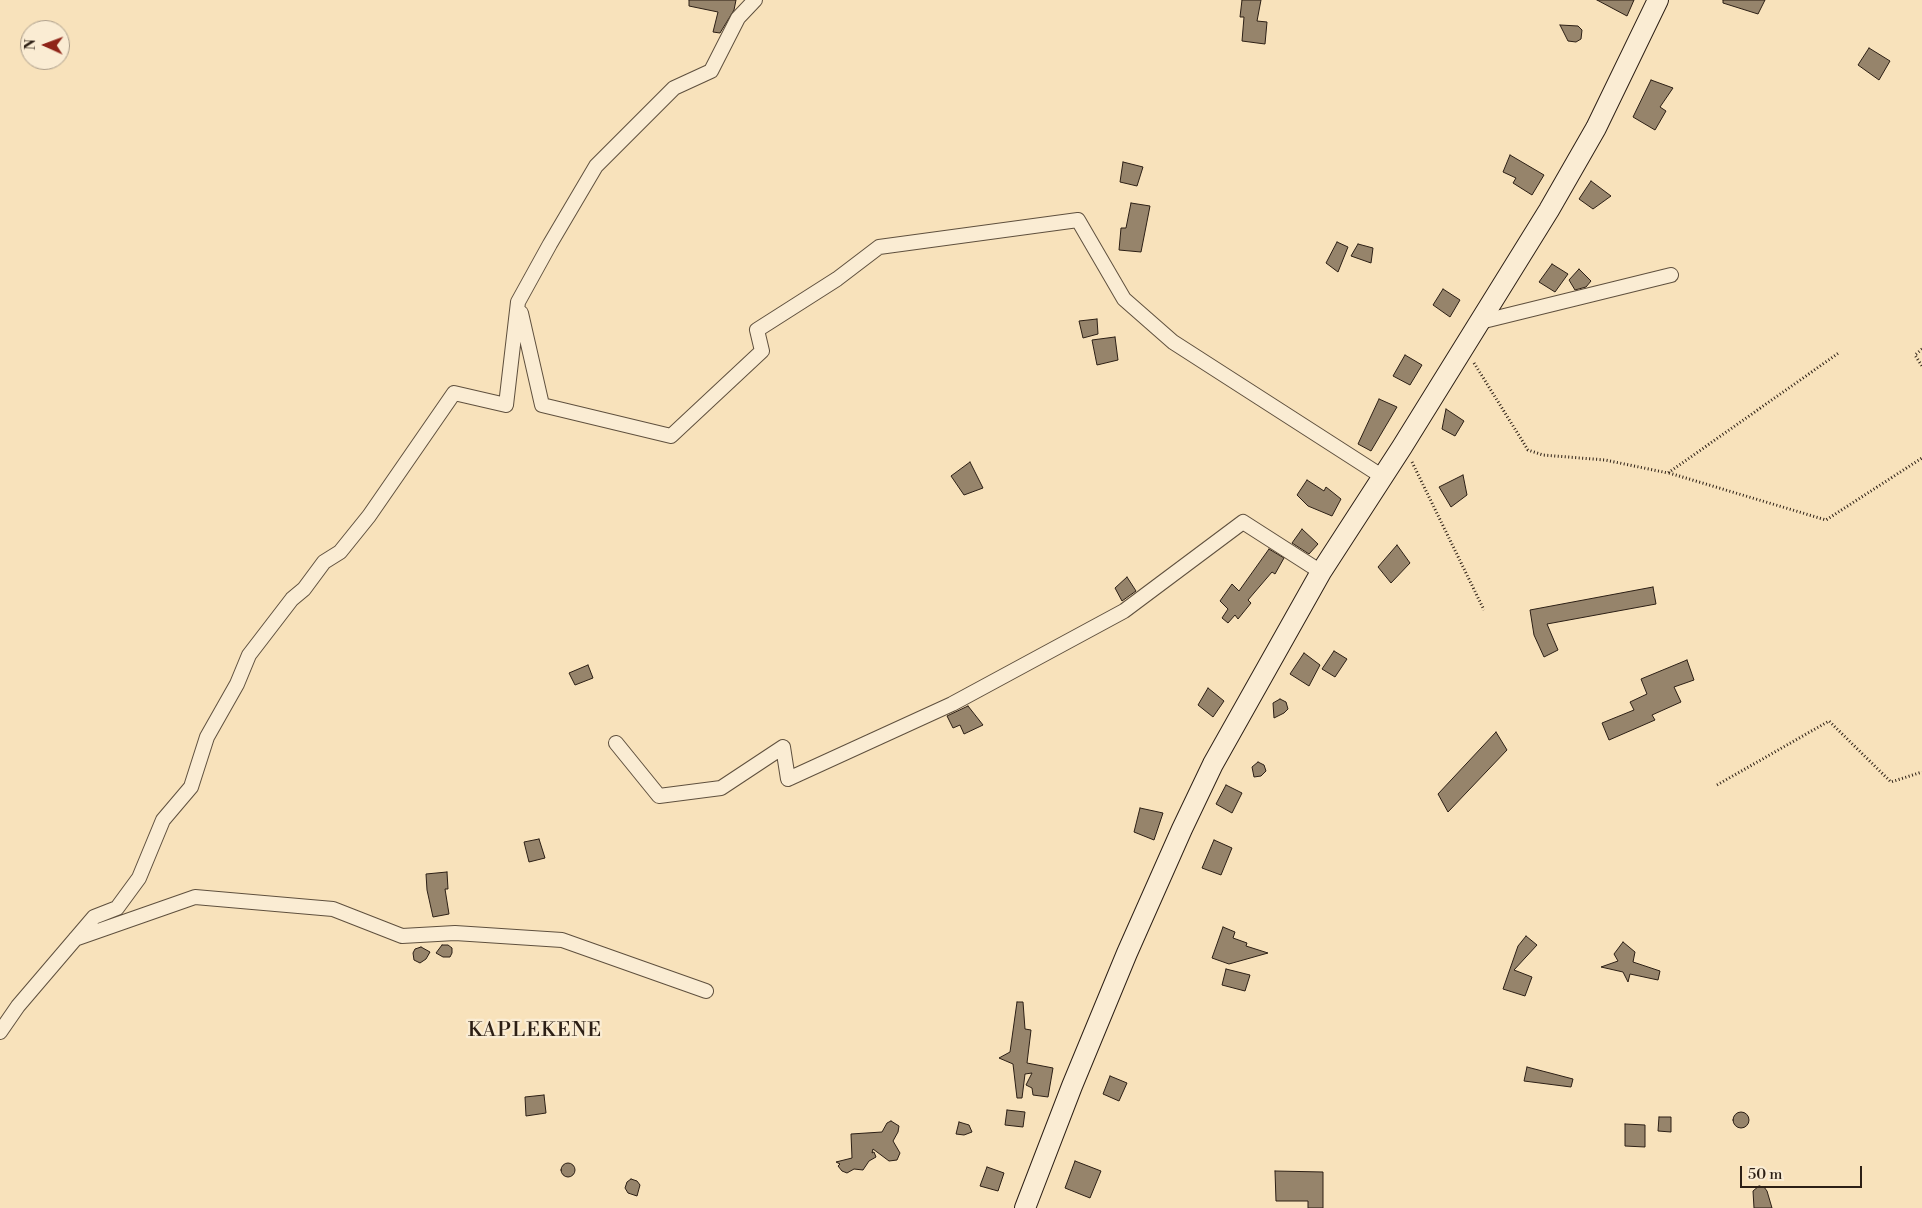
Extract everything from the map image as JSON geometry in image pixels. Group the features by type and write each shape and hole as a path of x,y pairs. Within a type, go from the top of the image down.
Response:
{"street":[{"path":"0,1032 18,1006 94,917 117,908 139,878 163,820 191,787 207,737 237,684 249,655 292,599 304,589 324,562 340,552 369,516 454,393 506,405 518,302 596,166 674,88 711,71 738,18 755,0"},
{"path":"1025,1208 1126,953 1213,764 1321,572 1402,447 1549,210 1596,128 1658,0"},
{"path":"518,302 542,405 671,436 762,351 757,330 837,279 879,247 1078,220 1124,299 1173,342 1382,477"},
{"path":"1480,322 1671,274"},
{"path":"616,744 659,796 721,788 783,747 788,779 952,704 1124,611 1243,522 1321,572"},
{"path":"75,940 194,897 333,909 402,936 455,933 562,940 706,991"}],"path":[{"path":"1464,347 1528,450 1543,455 1605,460 1668,473 1826,520 1922,458"},
{"path":"1922,349 1915,355 1922,366"},
{"path":"1668,473 1840,352"},
{"path":"1402,447 1412,462 1484,610"},
{"path":"1717,785 1829,721 1891,782 1922,772"}],"building":[{"path":"689,0 736,0 734,10 720,33 713,32 718,12 689,6"},
{"path":"1242,0 1261,0 1257,21 1267,22 1265,44 1242,41 1244,17 1240,17"},
{"path":"1597,0 1634,0 1627,16"},
{"path":"1723,0 1765,0 1758,14 1723,3"},
{"path":"1560,25 1578,26 1582,30 1581,39 1576,42 1568,41"},
{"path":"1869,48 1890,61 1879,80 1858,65"},
{"path":"1651,80 1673,88 1660,107 1666,111 1655,130 1633,117"},
{"path":"1510,155 1544,175 1532,195 1513,183 1516,178 1503,172"},
{"path":"1123,162 1143,167 1137,186 1120,182"},
{"path":"1591,181 1611,196 1593,209 1579,199"},
{"path":"1131,203 1150,206 1141,252 1119,250 1121,228 1126,228"},
{"path":"1337,242 1348,247 1338,272 1326,263"},
{"path":"1358,244 1373,248 1371,263 1351,256"},
{"path":"1552,264 1568,274 1555,292 1539,282"},
{"path":"1579,269 1591,281 1586,287 1575,290 1569,280"},
{"path":"1443,289 1460,300 1450,317 1433,305"},
{"path":"1097,319 1098,334 1083,338 1079,321"},
{"path":"1115,337 1118,360 1097,365 1092,340"},
{"path":"1405,355 1422,365 1410,385 1393,376"},
{"path":"1379,399 1397,407 1371,451 1358,444"},
{"path":"1446,409 1464,421 1455,436 1442,429"},
{"path":"970,462 983,488 964,495 951,476"},
{"path":"1463,475 1467,495 1451,507 1439,487"},
{"path":"1307,480 1324,491 1326,487 1341,499 1332,516 1308,506 1297,495"},
{"path":"1302,529 1318,544 1309,554 1292,543"},
{"path":"1397,545 1410,563 1391,583 1378,567"},
{"path":"1269,549 1284,558 1275,574 1272,572 1248,600 1251,603 1238,619 1235,615 1228,623 1222,618 1228,609 1220,601 1232,584 1239,591"},
{"path":"1127,577 1136,591 1122,601 1115,588"},
{"path":"1653,587 1656,604 1547,624 1558,650 1544,657 1534,635 1530,610"},
{"path":"1334,651 1347,659 1335,677 1322,669"},
{"path":"1304,653 1320,665 1309,686 1290,674"},
{"path":"1687,660 1694,680 1674,687 1681,702 1652,715 1655,720 1609,740 1602,723 1634,710 1630,702 1647,694 1641,679"},
{"path":"588,665 593,678 575,685 569,673"},
{"path":"1208,688 1224,701 1213,717 1198,705"},
{"path":"1280,699 1286,702 1288,709 1274,718 1273,703"},
{"path":"968,706 983,725 964,734 960,725 953,728 947,716"},
{"path":"1496,732 1507,750 1448,812 1438,794"},
{"path":"1258,762 1264,765 1266,771 1261,776 1254,777 1252,767"},
{"path":"1226,785 1242,793 1232,813 1216,804"},
{"path":"1140,808 1163,813 1154,840 1134,832"},
{"path":"539,839 545,858 529,862 524,842"},
{"path":"1214,840 1232,848 1221,875 1202,868"},
{"path":"447,872 448,889 445,889 449,914 433,917 427,890 426,874"},
{"path":"1223,927 1235,932 1233,938 1247,943 1246,946 1268,953 1229,964 1212,958"},
{"path":"1526,936 1537,945 1514,970 1532,977 1525,996 1503,989 1518,946"},
{"path":"1623,942 1635,952 1633,962 1660,971 1658,980 1630,974 1628,982 1623,972 1601,967 1618,961 1614,954"},
{"path":"442,945 448,945 452,948 450,957 443,957 436,953"},
{"path":"421,947 430,952 426,959 420,963 414,960 413,953 415,949"},
{"path":"1226,969 1250,975 1245,991 1222,985"},
{"path":"1017,1002 1023,1002 1025,1029 1031,1030 1027,1063 1053,1068 1048,1097 1033,1095 1032,1088 1026,1085 1032,1073 1025,1074 1022,1098 1017,1098 1013,1064 999,1058 1010,1052"},
{"path":"1527,1067 1573,1079 1571,1087 1524,1081"},
{"path":"1110,1076 1127,1083 1119,1101 1103,1094"},
{"path":"544,1095 546,1113 526,1116 525,1097"},
{"path":"1007,1110 1025,1112 1023,1127 1005,1125"},
{"path":"1741,1112 1749,1120 1741,1128 1733,1120"},
{"path":"1659,1117 1671,1117 1671,1132 1658,1131"},
{"path":"891,1121 899,1126 893,1141 900,1153 897,1160 889,1161 873,1149 872,1153 874,1152 876,1157 869,1161 863,1170 854,1169 847,1173 842,1171 838,1166 840,1164 836,1162 852,1158 851,1134 882,1132 887,1123"},
{"path":"959,1122 969,1125 972,1132 964,1135 956,1134"},
{"path":"1625,1124 1645,1125 1645,1147 1625,1146"},
{"path":"1075,1161 1101,1171 1090,1198 1065,1188"},
{"path":"568,1163 573,1165 575,1170 573,1175 568,1177 563,1175 561,1170 563,1165"},
{"path":"987,1167 1004,1173 998,1191 980,1186"},
{"path":"1275,1171 1323,1172 1323,1208 1308,1208 1308,1201 1276,1201"},
{"path":"631,1179 637,1181 640,1185 637,1196 628,1193 625,1188 627,1182"},
{"path":"1759,1186 1764,1187 1767,1191 1772,1208 1754,1208 1753,1191"}],"district":[{"name":"KAPLEKENE","path":"535,1031"}]}
